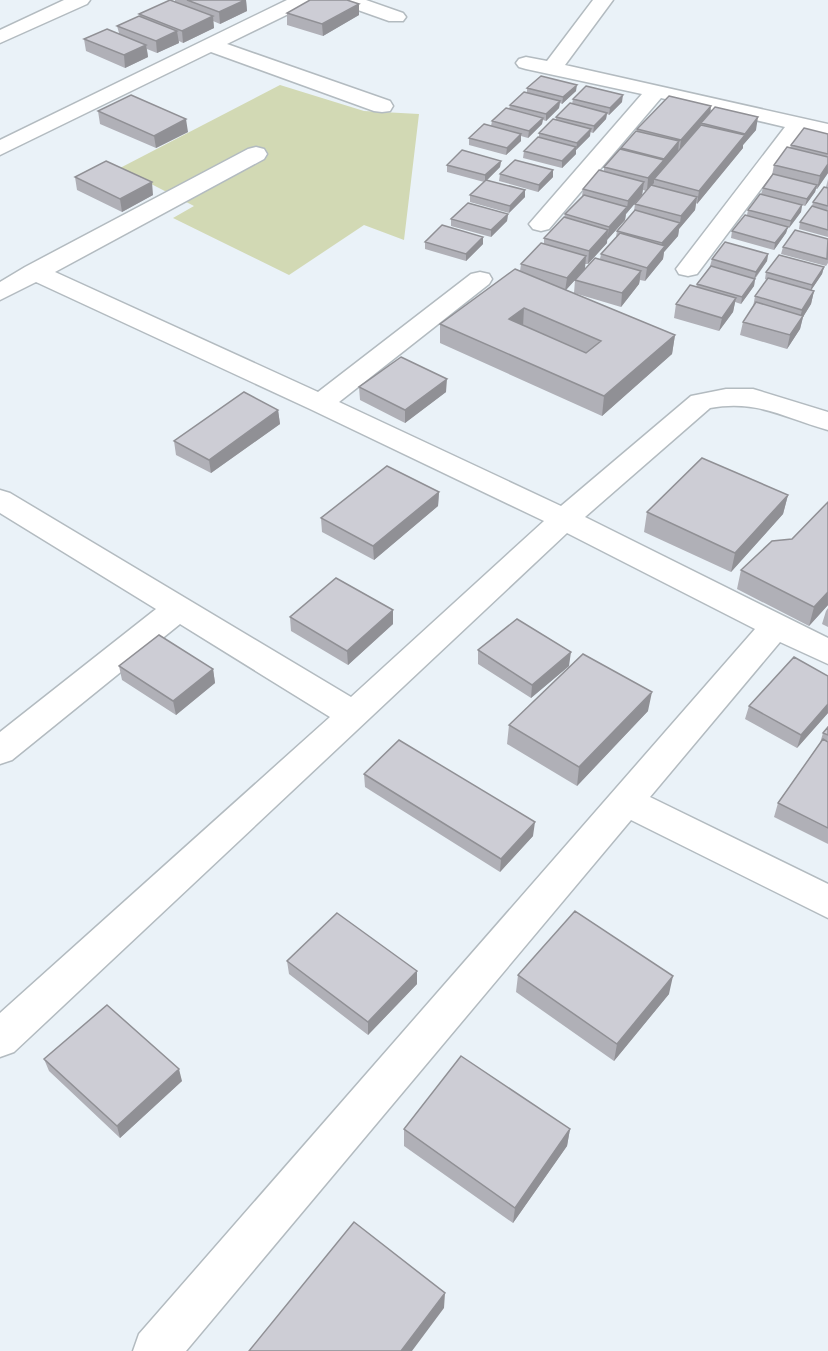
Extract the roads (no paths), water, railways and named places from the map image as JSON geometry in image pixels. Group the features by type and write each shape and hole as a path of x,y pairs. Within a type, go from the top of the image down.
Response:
{"street":[{"path":"0,37 80,0"},
{"path":"1,146 302,0"},
{"path":"348,0 396,17"},
{"path":"553,68 603,0"},
{"path":"210,45 382,106"},
{"path":"526,63 828,130"},
{"path":"541,224 656,91"},
{"path":"688,269 799,124"},
{"path":"0,292 256,154"},
{"path":"34,272 320,403 564,519 828,652"},
{"path":"320,403 480,279"},
{"path":"0,1039 564,519 701,402 726,397 753,397 828,421"},
{"path":"7,513 178,609 354,715"},
{"path":"0,751 178,609"},
{"path":"156,1351 776,625"},
{"path":"625,801 828,902"}]}
